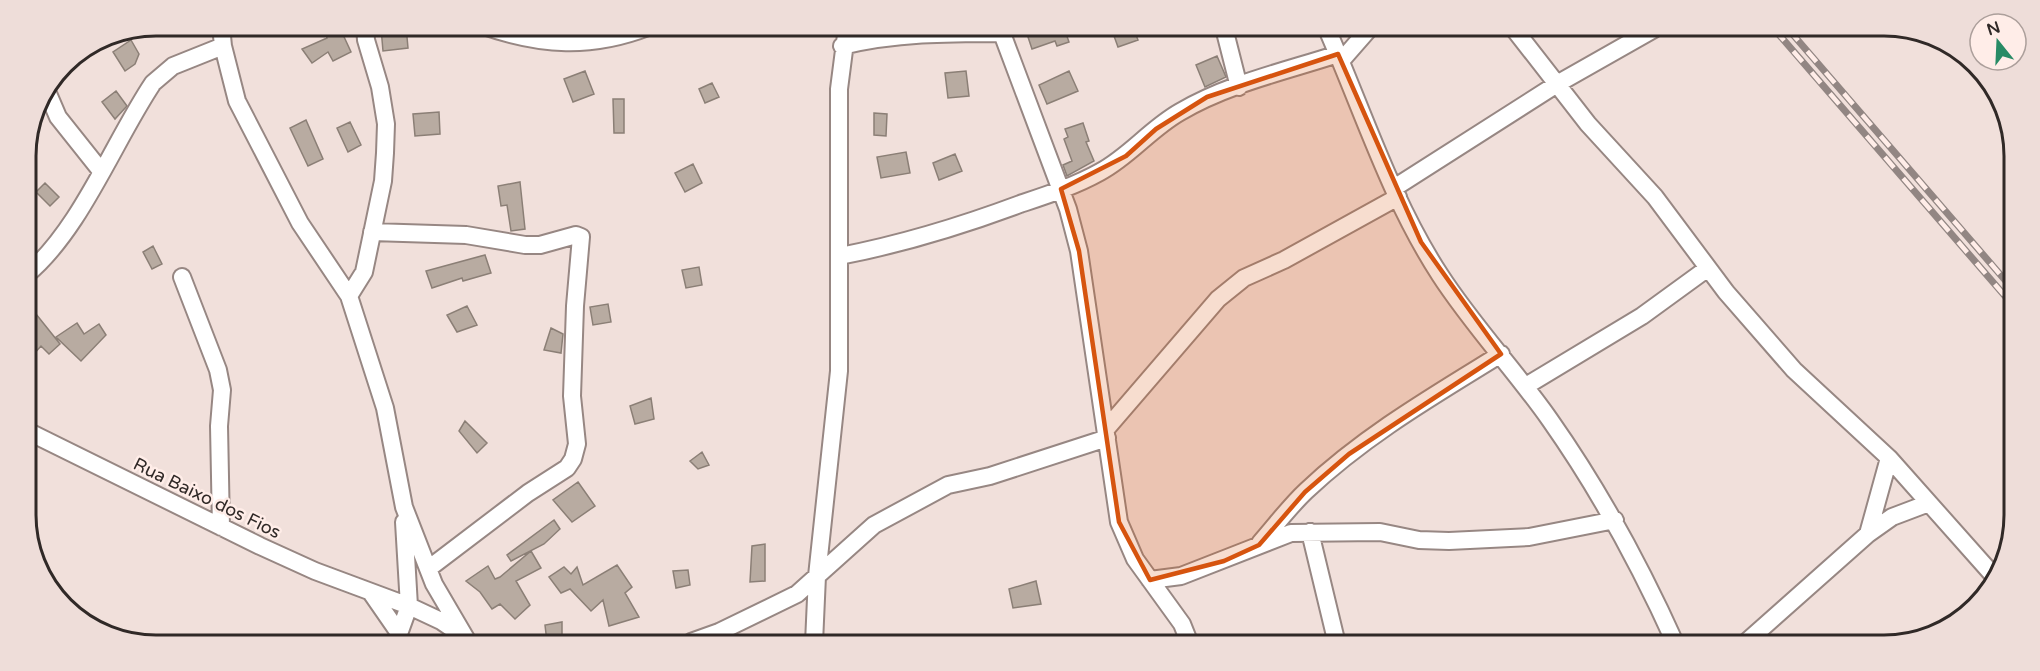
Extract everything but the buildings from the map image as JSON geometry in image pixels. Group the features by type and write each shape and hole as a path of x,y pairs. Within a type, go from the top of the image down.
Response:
{"street":[{"path":"222,36 237,101 300,223 349,296 385,408 404,507 409,606 398,635"},
{"path":"349,296 364,272 383,181 387,124 380,87 366,36"},
{"path":"530,36 563,43 588,43 623,36"},
{"path":"814,635 817,576 839,372 839,89 845,36"},
{"path":"842,46 896,36"},
{"path":"1003,36 1061,189 1079,251 1119,522 1135,559 1182,624 1186,635"},
{"path":"1226,36 1239,87"},
{"path":"1330,36 1396,193 1441,277 1526,386 1586,471 1615,520 1671,635"},
{"path":"840,256 892,246 960,226 1099,173 1126,156 1155,129 1179,112 1239,87 1339,58 1362,36"},
{"path":"1519,36 1587,124 1655,197 1708,268 1794,370 1889,458 1990,572"},
{"path":"707,635 797,594 874,525 948,485 990,476 1107,433 1218,299 1244,278 1293,255 1396,193 1557,84 1642,36"},
{"path":"36,265 54,246 144,96 160,76 173,66 223,46"},
{"path":"50,99 58,117 101,171"},
{"path":"372,232 466,235 525,245 540,245 576,235 581,237 574,306 572,396 577,444 573,459 567,468 528,493 428,569"},
{"path":"1526,386 1642,316 1708,268"},
{"path":"182,277 220,381 221,527"},
{"path":"1259,544 1305,492 1349,454 1396,420 1501,354"},
{"name":"Rua Baixo dos Fios","path":"36,435 315,571 409,606"},
{"path":"1868,534 1889,458"},
{"path":"1754,635 1868,534 1892,517 1929,503"},
{"path":"404,507 428,569 466,635"},
{"path":"1150,580 1181,576 1291,533 1380,532 1419,540 1449,541 1529,537 1615,520"},
{"path":"1310,532 1335,635"},
{"path":"372,594 396,635"},
{"path":"409,606 441,621 461,635"}],"highlighted area":[{"path":"1338,54 1421,242 1501,354 1349,454 1305,492 1259,545 1224,561 1150,580 1119,522 1079,251 1061,189 1126,156 1156,129 1207,97"}],"railway":[{"path":"1780,36 2004,295"},
{"path":"1794,36 2004,279"}]}
